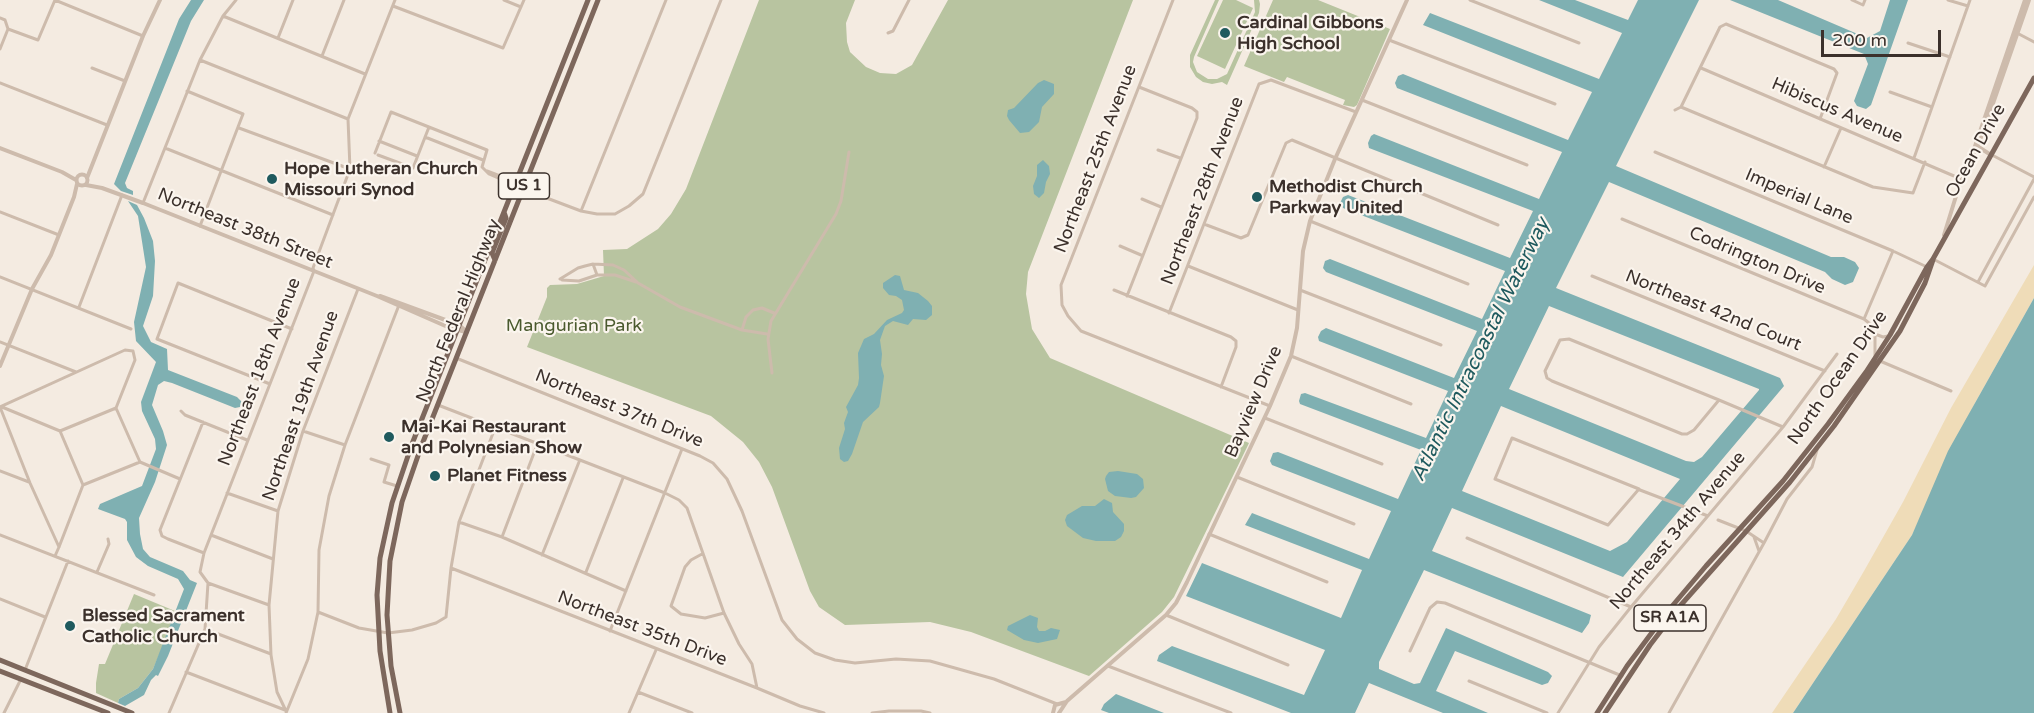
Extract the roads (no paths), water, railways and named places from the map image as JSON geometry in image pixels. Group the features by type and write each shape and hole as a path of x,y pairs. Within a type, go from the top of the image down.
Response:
{"main road":[{"name":"North Federal Highway","path":"390,713 378,633 377,595 387,522 397,486 433,392 588,0"},
{"name":"North Federal Highway","path":"400,713 388,633 390,561 402,502 456,358 598,0"},
{"path":"585,7 590,12 591,18"},
{"name":"Ocean Drive","path":"1943,239 2034,78"},
{"path":"543,112 547,129"},
{"path":"520,172 523,189"},
{"path":"495,260 492,253 506,218 504,212"},
{"name":"North Ocean Drive","path":"1743,530 1828,424 1890,335 1943,239"},
{"name":"North Ocean Drive","path":"1743,530 1790,482 1880,362 1900,331 1929,268"},
{"path":"433,392 438,405"},
{"path":"428,406 432,420"},
{"path":"397,486 398,496 402,502"},
{"name":"SR A1A","path":"1597,713 1683,593 1743,530"},
{"path":"0,660 131,713"},
{"path":"12,675 25,670"},
{"path":"0,671 108,713"},
{"path":"21,679 33,674"},
{"name":"SR A1A","path":"1605,713 1624,677"}],"street":[{"path":"8,29 38,40 55,0 143,36"},
{"path":"0,366 32,289 51,255 74,197 92,165 143,36 160,0"},
{"path":"143,203 200,60 223,16 236,0"},
{"path":"278,38 293,0"},
{"path":"321,56 344,0"},
{"name":"Northeast 18th Avenue","path":"205,629 208,583 200,572 204,553 314,271 313,267 350,170 348,119 395,0"},
{"path":"504,0 521,7"},
{"path":"393,6 503,48 524,0"},
{"path":"581,211 666,0"},
{"path":"523,189 581,211 597,214 615,214 630,206 644,194 721,0"},
{"path":"888,33 893,31 909,0"},
{"name":"Northeast 25th Avenue","path":"1173,0 1061,285 1062,305 1081,331 1221,387"},
{"name":"Bayview Drive","path":"1057,710 1166,615 1176,603 1237,477 1291,356 1297,328 1303,251 1310,221 1335,159 1407,0"},
{"path":"1470,0 1579,43"},
{"path":"1852,0 1864,2"},
{"path":"1948,0 1968,6"},
{"path":"1914,158 1970,0"},
{"path":"1943,239 1961,180 1976,146 2027,0"},
{"path":"223,16 365,74"},
{"path":"0,18 5,20 8,29 0,49"},
{"path":"1675,110 1681,107 1720,27 1726,24 1834,69 1837,73 1820,118"},
{"path":"2016,32 2034,42"},
{"path":"1976,146 2016,32"},
{"path":"1389,40 1555,104"},
{"path":"1908,43 1950,57"},
{"path":"200,60 348,119"},
{"path":"92,68 125,81"},
{"name":"Hibiscus Avenue","path":"1701,68 1924,162 1961,180"},
{"name":"Northeast 28th Avenue","path":"1169,313 1259,84 1271,80 1356,112"},
{"path":"0,83 107,125"},
{"path":"1126,296 1197,118 1197,112 1192,108 1139,87"},
{"path":"187,91 243,114 200,226"},
{"path":"1890,92 1932,107"},
{"path":"1362,100 1527,165"},
{"path":"1681,107 1873,187 1913,193 1924,162"},
{"path":"429,127 411,168 376,154 391,112 488,150 483,160 484,171 515,183"},
{"path":"239,128 350,170"},
{"path":"1824,168 1841,128"},
{"path":"1981,136 1985,151"},
{"path":"425,137 483,160"},
{"path":"1204,224 1241,238 1246,237 1286,143 1292,140 1498,225"},
{"path":"379,141 417,156"},
{"path":"1976,146 2034,178 1978,282"},
{"name":"Northeast 38th Street","path":"0,148 467,332"},
{"path":"165,148 333,215"},
{"path":"1158,150 1180,158"},
{"path":"772,373 767,334 774,313 836,214 841,201 849,152"},
{"name":"Imperial Lane","path":"1655,152 1893,250 1929,268"},
{"path":"79,308 122,195"},
{"path":"1934,259 1985,286 2034,196"},
{"path":"1142,199 1161,207"},
{"path":"0,212 59,234"},
{"name":"Codrington Drive","path":"1622,219 1864,319"},
{"path":"1310,221 1468,284"},
{"path":"1120,246 1142,255"},
{"path":"1893,250 1864,319 1875,334 1874,357 1880,362 1952,391"},
{"path":"638,283 624,270 613,265 593,264 578,268 560,279 579,281 597,275 615,274 638,283 680,307 742,330 767,334"},
{"path":"593,264 597,275"},
{"path":"1188,266 1298,310"},
{"name":"Northeast 42nd Court","path":"1592,276 1825,371"},
{"path":"0,277 131,328"},
{"path":"270,384 157,339 178,283 291,329"},
{"name":"Northeast 19th Avenue","path":"286,712 277,692 271,655 269,605 278,511 303,430 358,288"},
{"path":"1114,290 1231,337 1236,341 1236,347 1221,387 1270,406"},
{"path":"1300,290 1441,345"},
{"path":"186,672 286,712 308,659 318,612 320,550 329,496 345,446 398,304"},
{"path":"742,330 746,317 753,310 762,308 774,313"},
{"path":"1875,334 1883,337 1890,335"},
{"path":"1719,400 1690,433 1682,434 1552,381 1547,378 1545,371 1560,340 1569,339 1719,400 1763,418 1784,427"},
{"path":"0,342 76,372"},
{"path":"0,407 125,350 133,351 135,360 116,408 140,462"},
{"name":"Northeast 34th Avenue","path":"1558,713 1590,662 1631,607 1784,427 1838,354"},
{"path":"1291,356 1411,404"},
{"name":"Northeast 37th Drive","path":"456,358 682,448 713,463 727,479 742,511 781,617 797,639 815,652 835,660 855,663 896,659 930,661 994,679 1045,699 1057,710"},
{"path":"438,405 679,500 687,508 724,613 752,664 757,688"},
{"path":"0,407 60,431 116,408"},
{"path":"0,407 30,483 59,547"},
{"path":"180,411 248,440"},
{"path":"1264,418 1382,465"},
{"path":"203,422 160,530 162,536 204,553"},
{"path":"318,612 378,633 412,630 443,620 447,614 451,568 459,522 495,428"},
{"path":"303,430 345,446"},
{"path":"55,556 83,484 60,431"},
{"path":"1639,489 1608,525 1495,478 1512,438 1708,516"},
{"path":"502,537 537,445"},
{"path":"610,631 682,448"},
{"path":"1669,713 1787,499 1812,467 1817,448"},
{"path":"371,459 389,465 384,482 397,486"},
{"path":"542,555 579,461"},
{"path":"83,484 140,462 180,479"},
{"path":"0,471 30,483"},
{"path":"1237,477 1354,524"},
{"path":"586,572 623,478"},
{"path":"227,493 278,511"},
{"path":"1718,520 1743,530 1764,543"},
{"path":"459,522 502,537 626,591"},
{"path":"1209,534 1327,582"},
{"path":"0,535 154,595"},
{"path":"211,535 273,559"},
{"path":"1754,537 1759,552"},
{"path":"1467,538 1631,607"},
{"path":"97,572 109,544 108,539"},
{"path":"702,554 691,560 685,567 671,606 681,614 705,618 724,613"},
{"path":"25,670 68,561"},
{"name":"Northeast 35th Drive","path":"451,568 800,706 824,713"},
{"path":"208,583 269,605"},
{"path":"0,599 45,617"},
{"path":"1410,651 1430,608 1437,602 1445,603 1624,677"},
{"path":"1166,615 1288,665"},
{"path":"169,713 205,629 271,655"},
{"path":"630,713 656,650"},
{"path":"1108,666 1232,713"},
{"path":"4,713 21,679"},
{"path":"1469,681 1547,713"},
{"path":"638,692 692,713"},
{"path":"798,713 800,706"},
{"path":"872,713 889,711 930,713"}],"water":[{"path":"191,0 204,0 191,21 125,183 127,188 133,191 133,195 121,191 114,184 179,19"},
{"name":"Atlantic Intracoastal Waterway","path":"1539,0 1575,0 1628,20 1638,0 1699,0 1616,166 1831,257 1844,257 1855,262 1859,268 1853,282 1845,285 1832,279 1825,272 1609,182 1556,288 1780,378 1784,386 1623,577 1452,508 1432,551 1591,615 1582,633 1424,570 1379,662 1379,669 1414,684 1420,683 1446,628 1548,672 1552,676 1548,683 1542,685 1455,651 1436,691 1488,713 1443,713 1369,683 1355,713 1291,713 1157,661 1159,655 1172,646 1304,695 1325,650 1186,596 1202,563 1341,618 1362,570 1245,525 1252,513 1369,559 1391,511 1272,465 1270,461 1273,453 1278,452 1398,499 1421,450 1300,404 1301,394 1305,393 1426,438 1448,391 1319,341 1318,337 1326,328 1454,378 1477,331 1326,272 1323,268 1325,261 1330,259 1482,319 1505,271 1343,208 1340,203 1343,197 1348,195 1510,258 1533,211 1369,148 1368,143 1371,136 1374,134 1539,199 1562,152 1397,88 1395,83 1398,76 1403,74 1568,140 1592,92 1423,25 1430,13 1599,79 1622,33","holes":["1549,306 1759,389 1759,390 1702,457 1694,462 1686,461 1509,389","1501,406 1680,479 1627,542 1610,551 1462,491"]},
{"path":"1730,0 1778,0 1867,38 1880,31 1890,0 1908,0 1871,105 1866,109 1857,106 1854,101 1868,64 1864,54"},
{"path":"1044,80 1054,84 1054,94 1042,107 1039,122 1029,132 1020,133 1009,120 1008,110 1014,108 1038,83"},
{"path":"1043,160 1049,166 1050,174 1044,193 1039,198 1034,194 1033,186 1037,176 1037,165"},
{"path":"128,201 137,205 153,241 155,261 153,296 143,326 151,342 167,349 168,370 237,397 242,402 240,407 235,408 172,383 164,381 158,385 152,405 167,445 155,482 139,518 140,534 143,549 150,557 183,571 190,580 197,583 158,676 156,675 151,680 144,695 125,706 118,703 119,699 138,688 153,669 184,589 178,579 148,566 136,557 127,540 125,519 98,509 100,504 142,486 156,449 155,439 142,411 141,402 156,362 136,341 134,322 146,267 138,216"},
{"path":"895,275 900,276 904,290 918,293 928,301 932,306 932,315 926,320 913,319 908,325 893,321 885,326 880,340 884,376 879,407 863,422 852,454 848,461 844,462 840,459 839,448 848,412 846,407 858,385 858,353 864,339 874,334 887,320 904,310 902,300 889,295 883,288 883,283"},
{"path":"2034,298 2034,713 1793,713 1912,535 1948,451"},
{"path":"1109,472 1137,474 1143,479 1144,488 1136,497 1115,496 1108,491 1106,476"},
{"path":"1104,499 1112,503 1113,512 1124,524 1121,537 1115,541 1096,541 1083,538 1067,526 1065,520 1067,515 1082,506 1095,506"},
{"path":"1030,615 1038,618 1039,631 1051,628 1060,630 1057,639 1038,643 1024,640 1007,630 1008,626"},
{"path":"1116,694 1164,713 1109,713 1101,710 1104,704"}],"place":[{"name":"Cardinal Gibbons High School","path":"1225,33"},
{"name":"Hope Lutheran Church Missouri Synod","path":"272,179"},
{"name":"Methodist Church Parkway United","path":"1257,197"},
{"name":"Mai-Kai Restaurant and Polynesian Show","path":"389,437"},
{"name":"Planet Fitness","path":"435,476"},
{"name":"Blessed Sacrament Catholic Church","path":"70,626"}],"park label":[{"name":"Mangurian Park","path":"574,326"}]}
